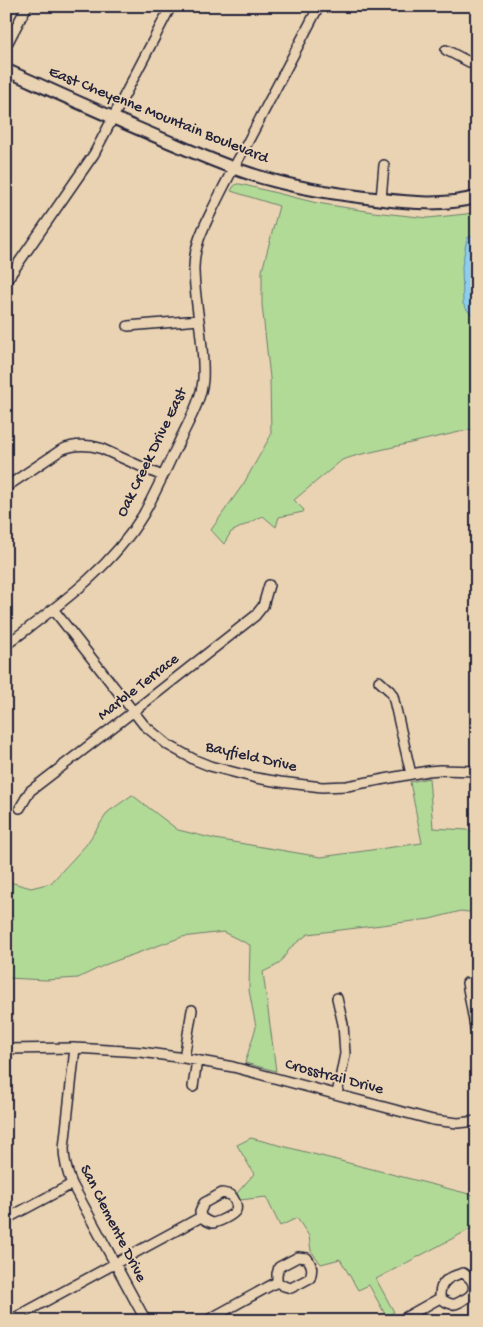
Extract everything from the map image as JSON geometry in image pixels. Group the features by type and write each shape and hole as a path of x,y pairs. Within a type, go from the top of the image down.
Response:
{"street":[{"path":"6,46 27,6"},
{"path":"6,281 94,154 171,6"},
{"path":"233,168 319,6"},
{"path":"446,50 477,66"},
{"name":"East Cheyenne Mountain Boulevard","path":"6,70 112,119 233,168 270,180 312,190 381,199 444,202 477,197"},
{"path":"381,199 384,165"},
{"name":"Oak Creek Drive East","path":"6,645 94,576 114,554 143,515 194,410 202,388 203,363 194,272 197,243 233,168"},
{"path":"128,326 199,320"},
{"path":"6,487 61,450 79,444 100,448 162,476"},
{"name":"Marble Terrace","path":"20,808 30,791 255,616 263,606 269,585"},
{"name":"Bayfield Drive","path":"53,609 144,725 182,754 210,766 256,778 303,786 334,787 440,770 477,771"},
{"path":"379,681 394,696 411,774"},
{"path":"467,982 477,1038"},
{"path":"337,998 344,1032 345,1054 337,1094"},
{"path":"184,1058 192,1010"},
{"name":"Crosstrail Drive","path":"6,1049 75,1048 142,1052 184,1058 232,1067 433,1120 458,1123 477,1120"},
{"name":"San Clemente Drive","path":"75,1048 64,1148 66,1166 72,1184 146,1321"},
{"path":"193,1087 197,1060"},
{"path":"6,1219 72,1184"},
{"path":"9,1321 201,1217"},
{"path":"206,1321 278,1282"},
{"path":"400,1321 440,1298"}],"green space":[{"path":"237,184 317,203 373,212 428,218 477,212 477,428 342,460 294,500 304,510 303,512 279,517 276,527 263,516 231,532 224,544 211,530 244,483 271,435 270,378 262,305 262,271 279,206 231,191"},
{"path":"429,778 433,828 467,830 477,833 477,913 461,911 430,919 308,934 291,947 279,964 263,972 276,1071 245,1063 256,1027 249,990 250,945 223,932 182,937 107,964 78,978 46,980 6,978 6,881 31,888 51,883 86,845 108,812 132,795 178,830 215,839 321,857 422,843 410,782"},
{"path":"251,1138 477,1196 477,1227 376,1279 394,1312 386,1316 369,1285 358,1290 340,1259 321,1264 311,1251 309,1236 297,1218 280,1226 266,1197 240,1200 237,1193 254,1174 237,1145"}],"water":[{"path":"477,234 477,318 463,304 462,266 467,238"}]}
